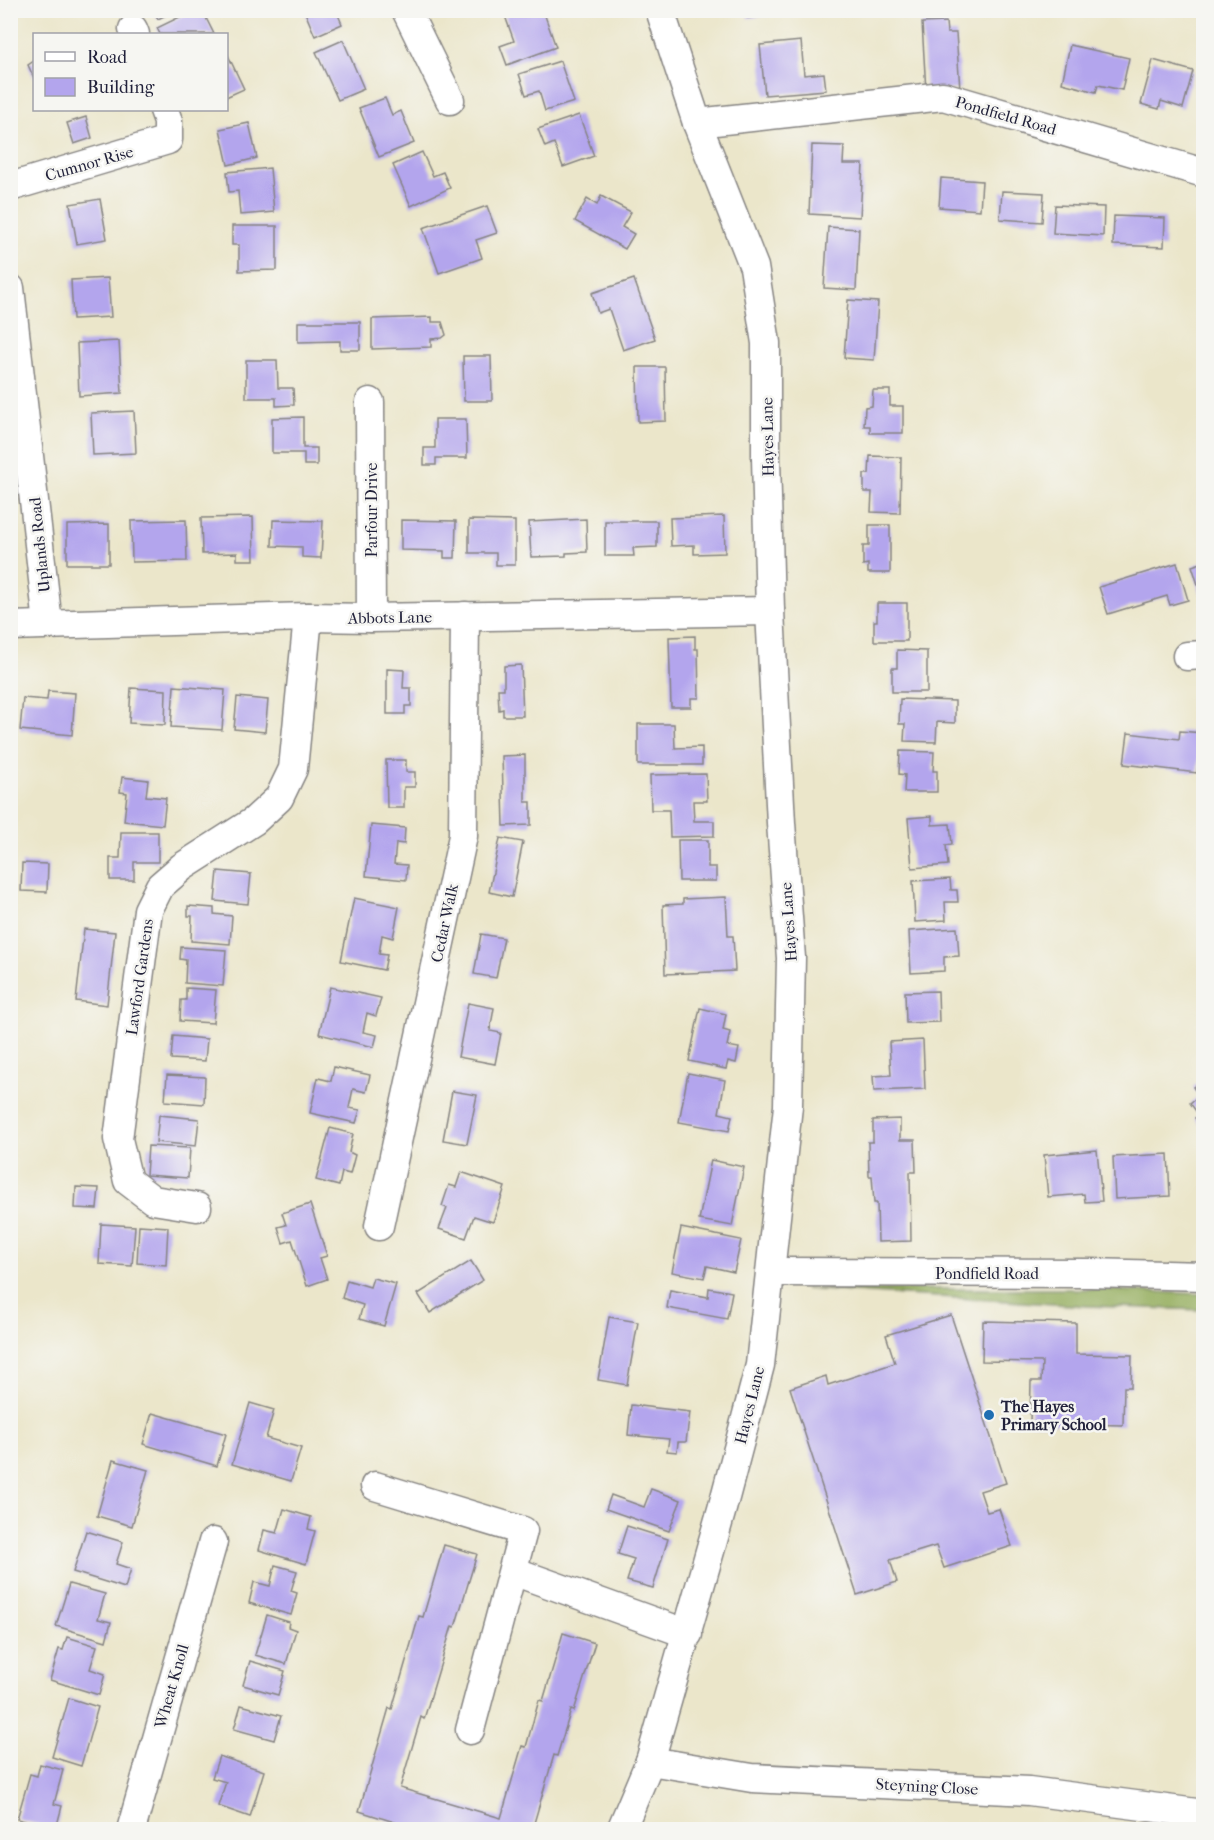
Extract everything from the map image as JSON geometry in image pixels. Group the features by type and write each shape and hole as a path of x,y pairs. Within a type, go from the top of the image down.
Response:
{"street":[{"path":"406,10 450,100"},
{"name":"Hayes Lane","path":"621,1830 650,1761 688,1634 760,1365 788,1106 791,958 781,824 770,611 766,343 754,267 697,123 660,10"},
{"name":"Pondfield Road","path":"697,123 943,96 1203,173"},
{"name":"Cumnor Rise","path":"10,187 168,140 168,121 164,111"},
{"name":"Uplands Road","path":"10,288 48,624"},
{"name":"Parfour Drive","path":"370,402 371,618"},
{"name":"Abbots Lane","path":"10,626 308,617 371,618 770,611"},
{"name":"Cedar Walk","path":"379,1226 463,836 465,616"},
{"name":"Lawford Gardens","path":"197,1208 153,1200 128,1181 118,1139 148,910 160,886 182,867 254,821 279,798 293,769 308,617"},
{"name":"Pondfield Road","path":"771,1272 1078,1273 1203,1276"},
{"path":"375,1486 523,1531 470,1730"},
{"name":"Wheat Knoll","path":"131,1830 213,1542"},
{"path":"513,1571 688,1634"},
{"name":"Steyning Close","path":"650,1761 752,1778 1029,1791 1203,1814"}],"green space":[{"path":"805,1289 1088,1289 1203,1294 1203,1310 1088,1306"}],"building":[{"path":"153,10 176,10 158,19"},
{"path":"194,10 202,10 214,33 160,33 157,28"},
{"path":"304,10 336,10 342,24 315,36"},
{"path":"520,10 543,10 556,47 507,65 500,46 514,41 505,16"},
{"path":"747,10 777,10 778,14 748,18"},
{"path":"946,22 947,33 956,33 960,89 926,91 922,23"},
{"path":"343,40 364,89 338,100 316,52"},
{"path":"801,41 804,75 824,73 826,90 765,95 760,45"},
{"path":"1070,45 1129,58 1122,90 1098,85 1096,92 1062,83"},
{"path":"228,55 244,89 228,96"},
{"path":"1153,60 1193,71 1183,108 1161,101 1159,109 1141,104"},
{"path":"560,61 574,102 545,111 539,91 526,95 519,74"},
{"path":"33,62 33,76 28,65"},
{"path":"385,98 392,115 401,111 414,143 379,157 359,108"},
{"path":"579,115 594,156 563,167 554,143 545,147 538,129"},
{"path":"86,117 92,138 74,144 67,123"},
{"path":"249,123 257,158 228,165 220,129"},
{"path":"812,145 844,146 843,164 863,164 860,217 809,214"},
{"path":"422,152 433,176 443,172 450,188 411,206 393,165"},
{"path":"270,168 274,212 240,215 238,191 229,192 227,172"},
{"path":"941,178 982,181 980,210 939,207"},
{"path":"1002,191 1044,193 1042,222 1000,219"},
{"path":"601,196 631,212 622,227 634,234 625,249 575,221 587,199 597,205"},
{"path":"100,199 107,239 77,244 70,204"},
{"path":"1055,205 1104,207 1103,236 1053,233"},
{"path":"487,206 497,233 476,240 482,258 439,273 423,228"},
{"path":"1114,216 1165,218 1164,247 1113,245"},
{"path":"232,226 277,226 277,270 239,271 239,245 232,245"},
{"path":"828,227 859,229 856,290 824,288"},
{"path":"108,278 111,317 73,319 71,280"},
{"path":"634,279 655,339 623,350 609,309 598,313 592,293"},
{"path":"848,300 878,302 874,360 844,358"},
{"path":"432,317 432,322 442,322 446,335 442,338 431,339 431,347 372,349 372,319"},
{"path":"298,322 360,322 360,350 340,350 340,341 298,342"},
{"path":"119,341 122,393 79,396 77,343"},
{"path":"463,356 491,356 492,401 464,401"},
{"path":"246,360 277,360 278,388 293,388 294,405 276,406 276,398 246,398"},
{"path":"637,367 665,367 666,421 638,422"},
{"path":"873,390 890,390 890,406 903,406 903,433 870,433 870,426 864,426 865,407 872,406"},
{"path":"134,411 136,453 93,455 91,413"},
{"path":"303,417 303,448 317,448 317,465 304,465 304,453 272,453 272,418"},
{"path":"435,419 466,419 467,458 436,458 436,465 424,465 424,448 435,448"},
{"path":"870,456 901,457 900,513 871,512 872,492 864,492 864,474 869,474"},
{"path":"724,516 725,553 694,554 694,545 671,546 670,518"},
{"path":"253,517 254,560 237,560 237,553 202,554 201,518"},
{"path":"586,519 587,552 566,553 566,556 531,557 529,522"},
{"path":"186,520 187,561 132,562 131,521"},
{"path":"273,520 323,521 321,558 302,557 302,547 272,546"},
{"path":"401,520 456,521 455,558 444,558 444,551 401,550"},
{"path":"469,520 515,521 515,565 496,565 496,553 469,553"},
{"path":"605,521 657,521 657,547 633,548 634,556 605,556"},
{"path":"109,524 109,564 67,564 67,525"},
{"path":"869,525 890,525 890,573 868,573 868,564 863,565 863,546 869,546"},
{"path":"1204,562 1204,599 1203,600 1192,566"},
{"path":"1177,563 1188,600 1170,605 1167,596 1108,614 1099,587"},
{"path":"877,603 907,603 907,641 874,641"},
{"path":"695,636 695,649 698,649 699,698 691,698 691,707 671,707 669,637"},
{"path":"897,650 927,651 927,692 892,692 892,668 897,668"},
{"path":"521,665 523,716 503,716 503,709 499,710 498,689 504,689 504,666"},
{"path":"387,669 404,670 403,688 411,688 411,706 405,706 405,714 387,714"},
{"path":"174,686 225,690 222,730 171,727"},
{"path":"131,688 166,690 165,725 129,723"},
{"path":"48,691 75,693 72,735 20,730 23,698 47,700"},
{"path":"237,697 268,700 265,732 234,729"},
{"path":"900,699 955,701 955,723 937,722 936,742 904,741 905,724 899,724"},
{"path":"638,724 674,724 675,748 702,747 702,765 638,765"},
{"path":"1180,731 1202,733 1197,773 1124,764 1128,733 1179,739"},
{"path":"900,751 934,752 933,771 937,771 937,792 904,792 905,775 899,774"},
{"path":"525,755 525,802 531,802 531,825 504,826 502,756"},
{"path":"386,760 406,760 406,772 415,772 415,787 404,787 404,808 387,808"},
{"path":"706,774 707,801 693,801 694,821 714,821 714,836 670,837 669,810 651,810 650,775"},
{"path":"122,777 148,780 146,796 166,798 163,825 124,821 127,793 120,792"},
{"path":"932,816 932,825 950,824 952,844 946,845 948,865 912,868 908,818"},
{"path":"371,825 405,828 404,844 396,843 394,864 407,865 406,880 366,876"},
{"path":"121,832 158,832 158,862 134,862 134,880 110,880 110,858 120,858"},
{"path":"500,838 523,842 512,897 489,892"},
{"path":"678,840 708,840 708,867 716,867 716,881 679,881"},
{"path":"22,863 48,864 47,892 21,891"},
{"path":"218,871 251,874 248,904 215,901"},
{"path":"950,879 951,890 957,890 958,902 945,902 946,920 915,922 913,881"},
{"path":"726,897 728,936 733,936 735,971 665,974 663,905 683,904 683,899"},
{"path":"354,898 399,907 393,938 382,935 379,954 387,955 384,970 341,961"},
{"path":"188,906 214,908 214,914 232,916 230,944 191,941 192,916 188,916"},
{"path":"957,928 959,956 944,957 944,971 911,973 909,931"},
{"path":"84,929 115,932 107,1005 76,1001"},
{"path":"481,934 504,938 496,978 474,974"},
{"path":"181,947 226,950 223,986 185,983 186,960 180,959"},
{"path":"330,987 381,998 376,1016 367,1013 363,1032 377,1035 374,1047 319,1034"},
{"path":"186,988 216,990 213,1023 180,1021 181,1000 186,1000"},
{"path":"938,991 939,1022 906,1023 905,992"},
{"path":"468,1003 494,1008 490,1031 501,1033 495,1064 458,1057"},
{"path":"700,1008 726,1014 723,1030 730,1032 727,1046 739,1048 736,1063 728,1061 726,1069 689,1061"},
{"path":"173,1036 207,1039 205,1061 171,1059"},
{"path":"923,1040 925,1089 874,1091 873,1076 891,1075 889,1042"},
{"path":"334,1067 370,1075 366,1092 353,1089 349,1108 360,1110 356,1123 310,1113 318,1078 331,1081"},
{"path":"688,1073 725,1080 719,1113 732,1116 729,1131 679,1122"},
{"path":"167,1075 205,1077 204,1104 165,1101"},
{"path":"1204,1080 1204,1130 1195,1118 1199,1115 1190,1103 1199,1096 1193,1087"},
{"path":"452,1091 477,1095 467,1144 443,1140"},
{"path":"159,1115 199,1119 196,1146 156,1142"},
{"path":"900,1119 900,1140 915,1140 916,1172 910,1172 911,1241 878,1242 877,1203 874,1203 872,1176 869,1176 868,1142 873,1142 873,1120"},
{"path":"330,1128 353,1134 349,1152 355,1155 350,1174 342,1172 339,1186 316,1180"},
{"path":"148,1146 190,1148 188,1178 146,1175"},
{"path":"1097,1150 1102,1201 1085,1202 1084,1194 1048,1197 1044,1155"},
{"path":"1168,1154 1170,1196 1115,1199 1113,1157"},
{"path":"711,1160 744,1167 732,1226 699,1220"},
{"path":"461,1172 505,1187 493,1222 474,1216 466,1238 439,1229 447,1208 442,1206 449,1185 456,1187"},
{"path":"76,1187 99,1188 97,1209 75,1208"},
{"path":"310,1204 327,1256 320,1258 327,1279 307,1286 292,1240 283,1243 278,1227 286,1225 282,1213"},
{"path":"101,1224 135,1226 132,1266 99,1264"},
{"path":"139,1225 168,1227 166,1265 137,1263"},
{"path":"681,1228 741,1240 734,1272 707,1266 704,1278 672,1272"},
{"path":"471,1261 483,1280 430,1313 418,1294"},
{"path":"373,1278 396,1284 384,1326 359,1319 363,1305 342,1298 347,1280 370,1287"},
{"path":"709,1288 732,1292 727,1319 667,1308 670,1290 708,1297"},
{"path":"951,1315 1006,1483 980,1491 987,1512 999,1509 1012,1546 944,1568 936,1546 890,1560 897,1582 857,1595 790,1388 826,1376 828,1385 895,1363 886,1335"},
{"path":"609,1317 638,1322 627,1385 598,1380"},
{"path":"983,1321 1076,1323 1076,1354 1132,1355 1131,1387 1124,1387 1123,1425 1030,1423 1031,1381 1041,1381 1042,1362 982,1361"},
{"path":"250,1403 274,1410 266,1438 301,1448 291,1481 232,1464"},
{"path":"631,1405 690,1412 686,1442 678,1442 677,1452 667,1451 669,1439 628,1435"},
{"path":"152,1413 226,1434 217,1466 143,1444"},
{"path":"113,1460 148,1470 132,1526 97,1516"},
{"path":"651,1489 681,1500 669,1531 606,1509 611,1495 644,1507"},
{"path":"284,1509 311,1517 308,1529 315,1531 306,1564 259,1550 264,1530 277,1533"},
{"path":"627,1526 668,1539 653,1588 627,1581 634,1559 618,1554"},
{"path":"86,1531 123,1542 116,1564 131,1569 125,1588 73,1572"},
{"path":"444,1545 477,1554 424,1719 421,1717 400,1788 501,1818 522,1746 526,1747 539,1700 543,1701 563,1633 595,1643 574,1711 571,1710 557,1756 554,1755 532,1830 420,1830 359,1811 389,1708 392,1709 419,1616 423,1617"},
{"path":"275,1565 297,1571 291,1591 297,1593 291,1615 249,1603 254,1582 270,1586"},
{"path":"69,1584 105,1594 98,1619 111,1622 106,1641 56,1626"},
{"path":"267,1615 289,1622 288,1627 296,1630 286,1664 255,1655"},
{"path":"67,1637 97,1646 90,1669 105,1674 99,1695 50,1680 59,1649 63,1650"},
{"path":"250,1661 285,1671 278,1695 243,1685"},
{"path":"69,1698 98,1707 81,1766 52,1757"},
{"path":"241,1705 281,1716 274,1740 234,1729"},
{"path":"219,1756 264,1771 250,1817 218,1806 226,1782 212,1778"},
{"path":"40,1764 63,1770 54,1804 62,1806 56,1829 17,1819 30,1774 37,1776"}],"place":[{"name":"The Hayes Primary School","path":"989,1415"}]}
